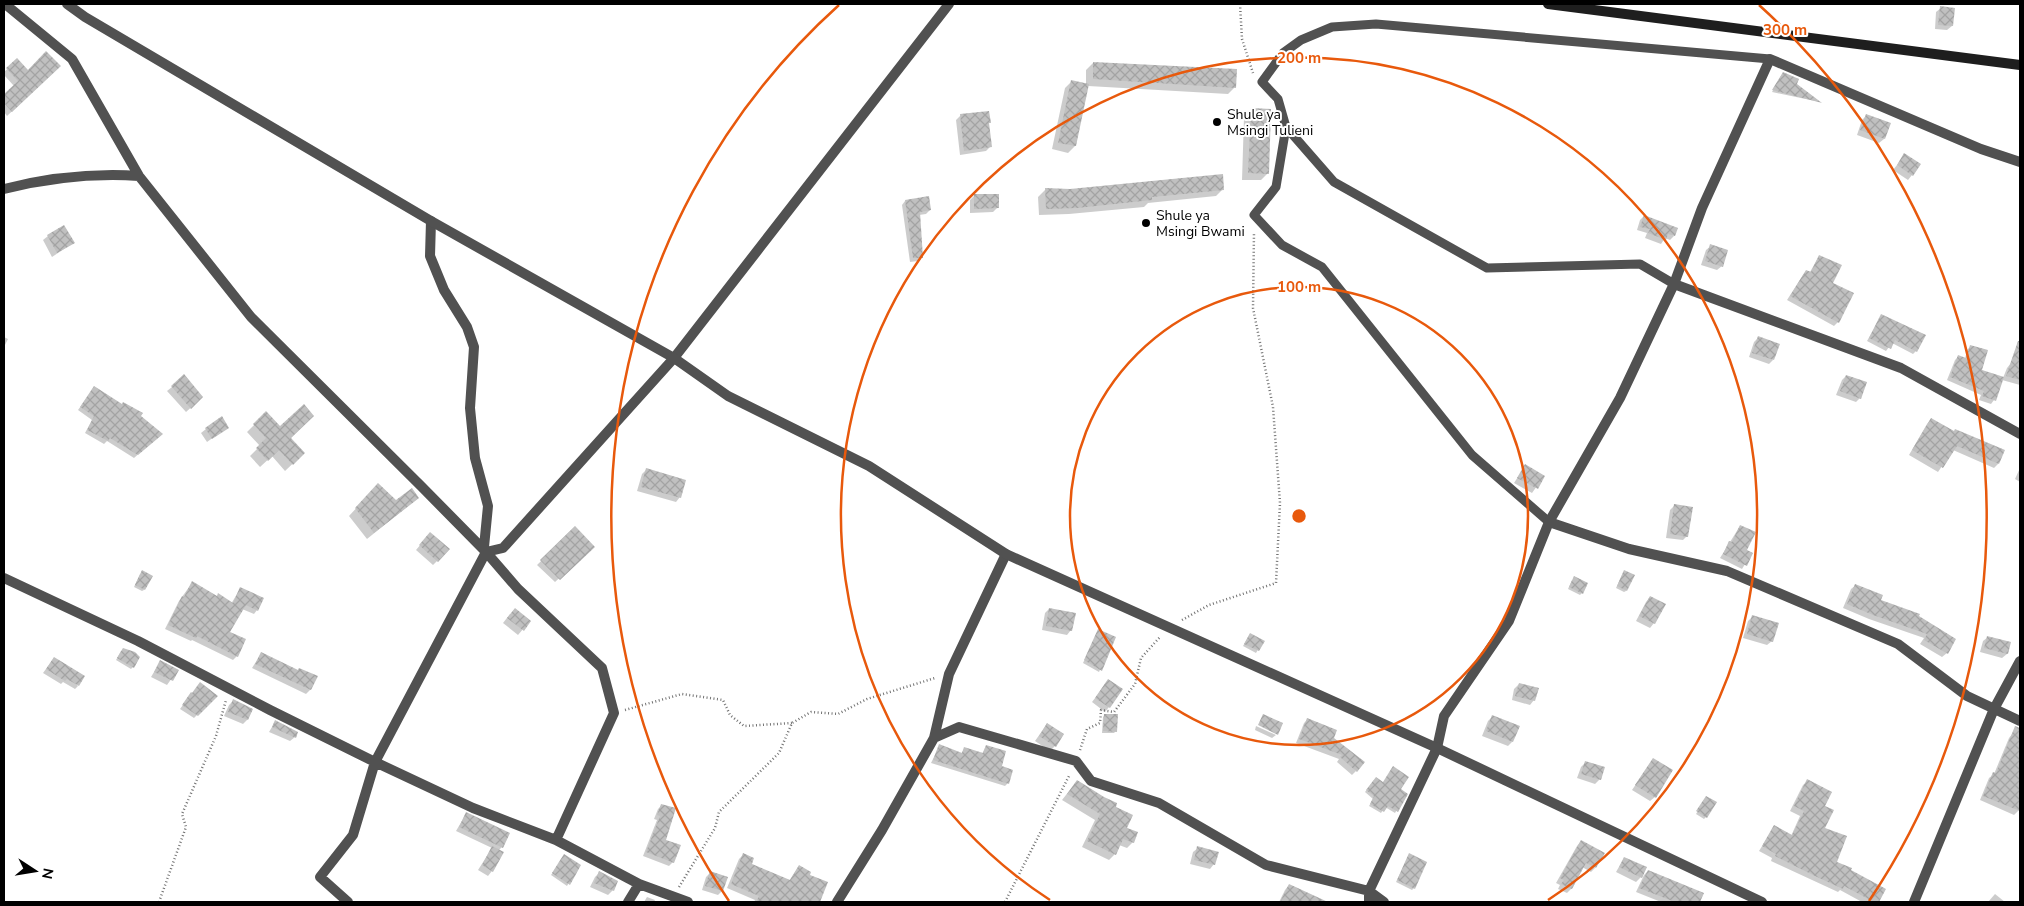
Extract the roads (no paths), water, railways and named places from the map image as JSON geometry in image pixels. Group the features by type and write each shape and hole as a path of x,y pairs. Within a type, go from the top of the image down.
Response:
{"main road":[{"path":"1548,4 2020,65"}],"street":[{"path":"5,4 72,59 139,176 250,317 486,552 518,589 602,668 614,713 556,840"},
{"path":"66,4 431,221 674,358 728,396 869,466 1006,554 1437,748 1762,902"},
{"path":"486,552 503,548 674,358 949,4"},
{"path":"1369,897 1437,748 1444,716 1509,621 1549,522 1620,398 1674,284 1702,208 1770,59 1981,149 2020,162"},
{"path":"4,189 32,182 100,175 139,176"},
{"path":"348,902 320,877 353,835 375,762 486,552 484,548 488,506 475,458 470,408 474,347 467,327 444,290 430,256 431,221"},
{"path":"1674,284 1901,368 2020,434"},
{"path":"1549,522 1629,549 1727,571 1898,644 1967,696 2020,721"},
{"path":"836,902 882,830 934,738 949,674 1006,554"},
{"path":"4,578 138,641 375,762 473,808 556,840 639,884 688,902"},
{"path":"1914,902 1994,709 2020,661"},
{"path":"934,738 960,727 1076,761 1091,781 1159,803 1266,865 1384,902"},
{"path":"628,902 639,884"}],"lane":[{"path":"1674,284 1640,264 1487,268 1334,182 1286,127 1278,99 1262,82 1283,52 1301,40 1332,27 1376,24 1770,59"},
{"path":"1286,127 1276,187 1254,215 1282,245 1322,267 1472,455 1549,522"}],"place":[{"name":"Shule ya Msingi Tulieni","path":"1217,122"},
{"name":"Shule ya Msingi Bwami","path":"1146,223"}]}
